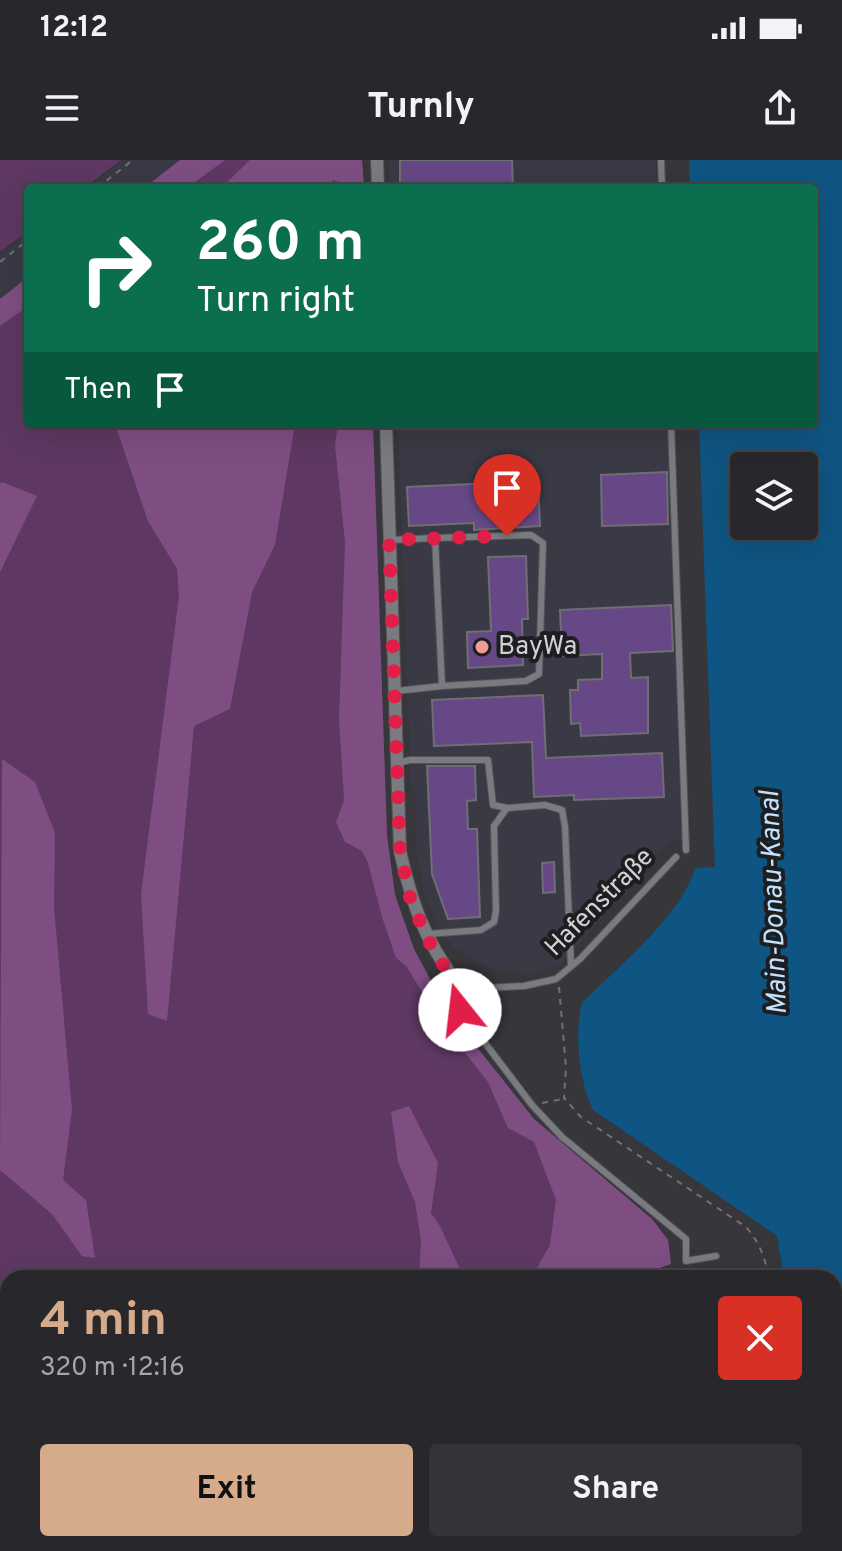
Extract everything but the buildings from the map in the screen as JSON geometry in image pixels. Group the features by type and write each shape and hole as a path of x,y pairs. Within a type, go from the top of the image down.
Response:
{"street":[{"path":"377,160 378,184"},
{"path":"386,428 400,851 411,902 435,954 457,983"}],"lane":[{"path":"661,160 662,184"},
{"path":"671,428 686,850"},
{"path":"389,540 531,535 543,543 539,674 526,681 394,691"},
{"path":"435,538 442,686"},
{"path":"397,763 410,760 488,760 493,805 507,808 545,805 562,810 571,966"},
{"path":"426,934 481,930 494,922 494,826 507,808"},
{"name":"Hafenstraße","path":"457,983 485,988 524,986 556,979 676,857"},
{"path":"457,983 460,1010 532,1105 562,1137 686,1239 686,1261 716,1256"}],"path":[{"path":"102,184 133,160"},
{"path":"0,262 24,243"},
{"path":"556,979 566,1068 564,1098 581,1117 746,1227 757,1240 767,1270"},
{"path":"532,1105 564,1098"}],"shaded area":[{"path":"0,160 121,160 89,184 24,184 24,234 0,252"},
{"path":"123,160 180,160 149,184 92,184"},
{"path":"180,160 362,160 364,184 149,184"},
{"path":"180,160 225,160 192,184 149,184"},
{"path":"250,160 362,160 364,184 332,180 332,184 225,184"},
{"path":"389,160 656,160 657,184 389,184"},
{"path":"24,236 24,280 0,299 0,254"},
{"path":"24,280 24,428 373,428 387,836 395,895 414,949 445,1007 534,1119 652,1219 668,1240 671,1264 654,1270 0,1270 0,299"},
{"path":"24,280 24,309 0,326 0,299"},
{"path":"116,428 294,428 275,545 252,592 230,709 194,726 167,1021 148,1014 141,894 179,596 177,569 148,521"},
{"path":"337,428 373,428 387,836 395,895 414,949 445,1007 534,1119 652,1219 668,1240 671,1264 654,1270 536,1270 550,1245 556,1200 534,1142 508,1128 488,1082 437,1017 407,967 396,958 368,863 362,851 345,842 336,822 344,800 339,719 345,542 335,445"},
{"path":"398,428 667,428 681,839 671,840 560,966 530,974 489,968 453,947 432,914 423,888 416,848 415,786 411,785"},
{"path":"2,482 37,496 0,572 0,484"},
{"path":"2,759 35,782 55,833 54,907 72,1110 63,1180 86,1200 95,1258 82,1256 52,1214 0,1170"},
{"path":"409,1106 438,1163 431,1213 460,1270 419,1270 421,1241 415,1202 398,1162 391,1112"}],"water":[{"name":"Main-Donau-Kanal","path":"689,160 842,160 842,1270 783,1270 777,1236 593,1110 579,1057 578,1029 582,1003 663,922 688,886 695,868 715,867 699,428 818,428 818,184 690,184"}],"place":[{"name":"BayWa","path":"482,647"}],"route":[{"path":"460,1010 457,983 435,954 411,902 400,851 389,540 507,536"}]}
